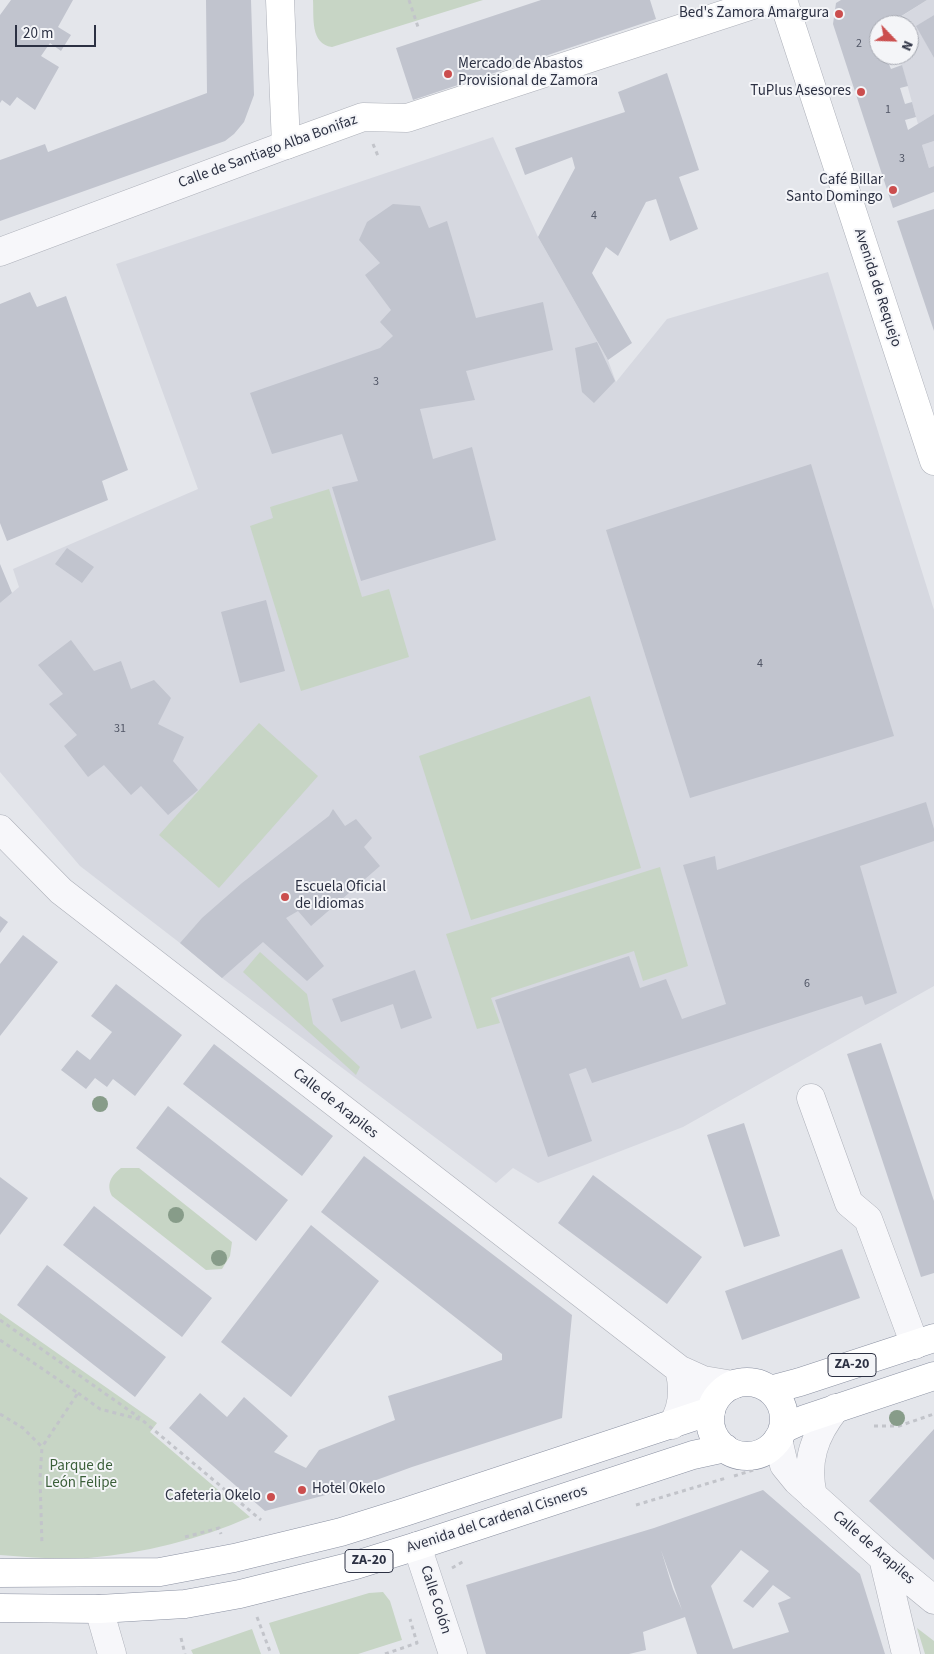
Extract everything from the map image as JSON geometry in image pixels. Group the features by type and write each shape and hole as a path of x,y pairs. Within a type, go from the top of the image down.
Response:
{"main road":[{"path":"280,0 286,145"},
{"name":"Calle de Santiago Alba Bonifaz","path":"286,145 363,117 407,118 768,0"},
{"name":"Avenida de Requejo","path":"783,0 934,461"},
{"name":"ZA-20","path":"770,1390 924,1342"},
{"name":"Avenida del Cardenal Cisneros","path":"0,1608 99,1609 185,1604 222,1598 356,1565 693,1455 725,1448 738,1455 770,1448 836,1408 934,1376"},
{"path":"725,1448 713,1433 710,1422 711,1411 720,1394 733,1385 751,1382 770,1390 782,1406 784,1415 770,1448"},
{"name":"ZA-20","path":"0,1573 160,1572 234,1558 341,1532 711,1411"}],"street":[{"name":"Calle de Santiago Alba Bonifaz","path":"0,252 286,145"},
{"name":"Calle de Arapiles","path":"0,829 61,891 679,1369 703,1395 711,1411"},
{"path":"811,1098 849,1202 868,1219 924,1342"},
{"name":"Calle de Arapiles","path":"679,1369 703,1380 733,1385"},
{"path":"672,1425 677,1418 682,1400 682,1380 679,1369"},
{"path":"813,1496 810,1477 811,1454 820,1429 836,1408"},
{"name":"Calle de Arapiles","path":"770,1448 778,1461 813,1496 934,1600"},
{"name":"Calle Colón","path":"417,1546 453,1654"},
{"path":"883,1558 906,1654"},
{"path":"99,1609 112,1654"}],"path":[{"path":"409,0 419,30"},
{"path":"0,1320 142,1420 261,1520"},
{"path":"0,1340 100,1409 142,1420"},
{"path":"42,1547 40,1478 42,1447 78,1393"},
{"path":"0,1414 23,1428 42,1447"},
{"path":"868,1428 899,1426 934,1414"},
{"path":"632,1507 770,1448"},
{"path":"450,1569 468,1559"},
{"path":"386,1654 417,1643 409,1615"},
{"path":"257,1616 271,1654"},
{"path":"181,1638 185,1654"}],"shaded area":[{"path":"927,0 934,0 934,15 919,25 919,15 904,15"},
{"path":"919,30 934,58 934,114 918,124 902,65 919,65"},
{"path":"493,137 538,237 608,360 616,382 667,319 828,272 934,610 934,986 683,1127 538,1183 513,1168 496,1183 222,978 80,866 0,772 0,603 19,587 13,569 198,489 116,264"},
{"path":"934,141 934,166 929,168 922,145"}],"green space":[{"path":"313,0 483,0 332,47 320,41 317,35 314,22"},
{"path":"329,489 362,597 389,589 409,657 301,691 250,526 273,518 270,507"},
{"path":"590,696 641,868 471,920 419,756"},
{"path":"259,723 318,776 219,888 159,835"},
{"path":"660,867 688,966 643,981 634,951 491,998 500,1023 477,1029 446,934"},
{"path":"260,952 307,994 313,1024 360,1067 356,1075 243,972"},
{"path":"121,1168 139,1168 232,1242 230,1256 222,1269 206,1270 112,1196 109,1188 110,1180"},
{"name":"Parque de León Felipe","path":"0,1313 157,1423 150,1432 250,1517 191,1539 130,1553 77,1559 0,1555"},
{"path":"383,1592 390,1601 402,1640 358,1654 280,1654 269,1623 369,1593"},
{"path":"917,1628 934,1641 934,1654 925,1654"},
{"path":"252,1629 261,1654 193,1654 191,1650"}],"building":[{"path":"11,0 73,0 58,27 71,35 61,51 50,43 41,56 59,67 35,110 17,97 10,106 2,100 0,103 0,15"},
{"path":"206,0 251,0 254,95 244,122 234,134 225,141 0,221 0,160 45,144 48,152 207,93"},
{"name":"Mercado de Abastos Provisional de Zamora","path":"541,0 650,0 656,19 413,100 396,48"},
{"path":"841,0 927,0 903,15 869,15 869,65 889,65 891,69 902,65 908,86 900,88 905,104 912,102 916,117 905,120 908,130 934,114 934,141 922,145 929,168 934,166 934,192 893,208 833,24 836,3"},
{"path":"934,15 934,58 919,31 919,24"},
{"path":"667,73 699,170 679,177 698,229 670,241 656,199 646,202 618,256 606,247 592,273 632,343 608,360 538,237 575,168 572,157 525,175 515,148 625,112 618,92"},
{"path":"393,204 420,206 429,228 447,221 476,318 543,302 553,350 466,371 475,400 420,409 433,459 472,447 496,540 361,581 332,487 358,481 342,434 272,454 250,393 380,348 393,336 380,322 391,310 365,275 380,263 359,240 367,222"},
{"path":"934,209 934,331 897,221"},
{"path":"30,292 37,307 66,296 128,470 102,481 108,500 7,541 0,523 0,304"},
{"path":"597,342 615,381 594,403 582,392 575,348"},
{"path":"811,464 894,736 690,798 606,530"},
{"path":"67,548 94,567 82,583 55,564"},
{"path":"0,564 12,593 0,603"},
{"path":"266,600 285,671 240,683 221,612"},
{"path":"71,640 94,671 121,661 131,689 154,680 171,698 158,724 184,737 173,761 198,790 168,815 141,786 131,795 104,765 88,777 64,746 77,735 49,704 63,694 38,665"},
{"path":"926,802 934,829 934,841 860,866 897,993 865,1005 862,996 592,1083 586,1068 569,1074 592,1141 548,1157 495,1000 629,956 640,988 666,979 682,1019 726,1004 683,865 715,856 717,870"},
{"name":"Escuela Oficial de Idiomas","path":"333,809 345,826 356,819 372,838 364,847 380,866 311,926 298,911 286,918 324,966 307,981 263,942 222,978 180,943 202,918 242,883 329,816"},
{"path":"0,916 8,922 0,933"},
{"path":"23,935 58,962 0,1036 0,964"},
{"path":"415,970 432,1018 401,1029 393,1004 341,1022 332,999"},
{"path":"116,984 182,1035 135,1096 113,1079 107,1087 95,1078 86,1089 61,1070 77,1050 90,1060 112,1032 91,1016"},
{"path":"881,1043 934,1201 934,1273 921,1277 847,1054"},
{"path":"214,1044 333,1136 302,1176 183,1084"},
{"path":"168,1106 288,1200 256,1241 136,1148"},
{"path":"744,1123 780,1236 744,1247 707,1135"},
{"path":"364,1156 572,1315 562,1418 360,1486 265,1511 169,1428 200,1393 227,1417 244,1397 288,1436 274,1452 306,1468 319,1450 395,1420 388,1396 502,1360 502,1354 321,1212"},
{"path":"593,1175 702,1257 667,1304 558,1223"},
{"path":"0,1177 28,1198 0,1235"},
{"path":"94,1206 212,1298 182,1337 63,1245"},
{"path":"311,1225 379,1281 291,1397 221,1342"},
{"path":"842,1249 860,1298 742,1340 725,1291"},
{"path":"47,1265 166,1357 135,1397 17,1305"},
{"path":"934,1429 934,1560 869,1501"},
{"path":"763,1490 860,1574 885,1654 697,1654 685,1617 643,1632 646,1650 629,1654 486,1654 466,1585 654,1528","holes":["661,1550 682,1610 673,1589","741,1550 769,1571 743,1601 753,1608 773,1585 791,1598 778,1603 789,1632 733,1649 711,1586"]}],"place":[{"name":"Bed's Zamora Amargura","path":"839,14"},
{"name":"Mercado de Abastos Provisional de Zamora","path":"448,74"},
{"name":"TuPlus Asesores","path":"861,92"},
{"name":"Café Billar Santo Domingo","path":"893,190"},
{"name":"Escuela Oficial de Idiomas","path":"285,897"},
{"name":"Hotel Okelo","path":"302,1490"},
{"name":"Cafeteria Okelo","path":"271,1497"}]}
